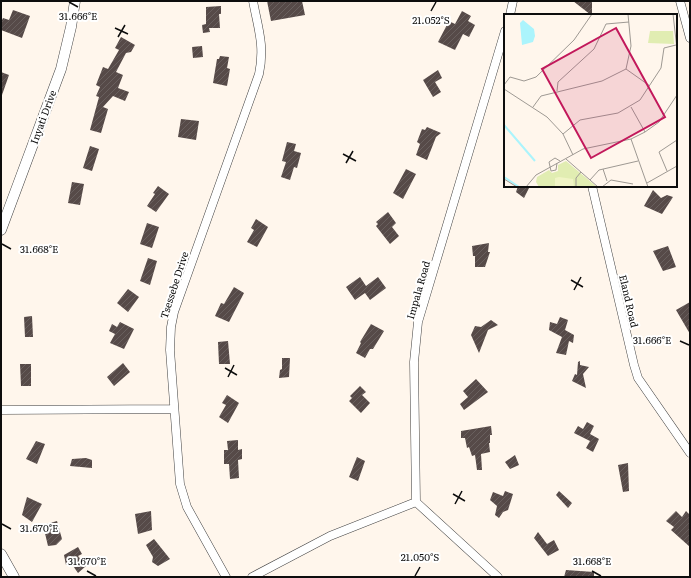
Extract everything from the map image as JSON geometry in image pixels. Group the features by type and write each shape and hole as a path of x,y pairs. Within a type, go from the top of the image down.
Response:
{"street":[{"name":"Inyati Drive","path":"1,230 61,68 72,27 75,1"},
{"name":"Tsessebe Drive","path":"226,577 187,507 180,484 170,350 171,327 174,312 259,74 262,60 262,47 253,1"},
{"path":"510,14 513,1"},
{"path":"680,1 690,38"},
{"name":"Impala Road","path":"416,502 414,362 418,322 504,34"},
{"name":"Eland Road","path":"592,187 638,378 690,452"},
{"path":"1,410 174,409"},
{"path":"252,577 330,536 416,502 498,577"},
{"path":"1,554 14,577"}],"building":[{"path":"267,1 302,1 305,15 271,21"},
{"path":"573,1 592,1 592,14 590,14"},
{"path":"221,6 221,14 219,14 220,28 209,28 210,32 203,33 202,25 206,24 206,7"},
{"path":"13,10 30,16 22,38 1,30 1,22 3,18 9,20"},
{"path":"462,11 471,16 468,21 475,25 469,37 463,34 455,50 438,42 449,21 455,24"},
{"path":"121,37 135,45 131,52 126,53 116,72 123,75 118,88 129,92 125,101 113,96 103,107 108,109 101,133 90,130 99,97 96,96 100,87 96,85 103,67 108,69 119,50 115,48"},
{"path":"202,46 203,57 193,58 192,47"},
{"path":"220,56 229,57 227,68 230,69 227,86 213,83 217,59 219,59"},
{"path":"438,70 442,78 435,82 441,92 433,97 423,80"},
{"path":"1,72 9,75 2,95 1,94"},
{"path":"181,119 199,121 196,140 178,137"},
{"path":"427,127 441,133 436,137 427,160 416,155 420,144 417,142 422,129 425,130"},
{"path":"287,142 296,144 294,151 301,153 297,168 294,167 290,180 281,177 286,162 282,161"},
{"path":"90,146 99,149 92,171 83,168"},
{"path":"406,169 416,174 403,199 393,193"},
{"path":"72,182 84,184 80,205 68,203"},
{"path":"158,186 169,194 156,212 147,206 155,194 153,193"},
{"path":"518,187 530,187 524,198 516,192"},
{"path":"653,190 661,198 667,195 673,197 662,214 644,206"},
{"path":"388,212 396,223 392,227 399,236 390,244 376,226 378,224 376,222"},
{"path":"256,219 268,227 257,247 247,242 254,230 251,228"},
{"path":"147,223 159,227 152,248 140,244"},
{"path":"489,243 488,252 490,252 485,267 475,267 475,256 473,256 472,246"},
{"path":"668,246 676,267 663,271 653,251"},
{"path":"148,258 157,261 150,285 140,281"},
{"path":"360,277 366,286 378,277 386,288 370,300 365,293 355,300 346,287"},
{"path":"234,287 244,293 229,322 215,316 221,303 224,304"},
{"path":"128,289 139,297 128,312 117,303"},
{"path":"690,302 690,334 676,310"},
{"path":"32,316 33,337 25,337 24,317"},
{"path":"560,317 568,320 565,330 574,335 573,343 569,341 566,355 556,353 562,337 549,330 550,322 557,324"},
{"path":"491,320 498,325 488,330 479,353 471,335 475,326 481,327"},
{"path":"120,322 134,329 124,349 110,343 115,334 109,331 112,324 117,327"},
{"path":"371,324 384,331 373,349 370,349 365,358 356,353 361,343 360,342"},
{"path":"228,341 230,364 219,364 218,342"},
{"path":"282,358 290,358 289,377 279,378 280,370 282,369"},
{"path":"580,361 580,365 589,367 583,374 586,388 572,381 575,374 577,375 578,362"},
{"path":"123,363 130,372 114,386 107,377"},
{"path":"20,364 31,364 31,386 21,386"},
{"path":"476,379 488,392 464,410 460,404 468,397 463,391"},
{"path":"360,386 366,392 362,395 370,403 361,413 349,401 352,398 350,396"},
{"path":"227,395 239,403 228,423 219,417 226,405 222,403"},
{"path":"587,422 594,426 590,434 599,439 593,452 586,448 590,441 574,433 578,426 583,429"},
{"path":"491,426 492,435 490,435 489,443 490,452 481,454 482,470 477,470 475,455 472,456 469,447 467,448 465,438 461,438 461,431"},
{"path":"238,440 238,450 242,449 242,459 238,460 239,478 230,479 229,464 224,464 224,450 228,450 227,441"},
{"path":"36,441 45,444 37,464 26,459"},
{"path":"515,455 519,465 510,469 505,462"},
{"path":"357,457 365,461 358,481 349,477"},
{"path":"86,458 92,460 92,468 70,466 72,459"},
{"path":"628,463 629,491 623,492 618,465"},
{"path":"505,491 513,494 508,510 503,512 499,518 495,515 497,506 490,500 493,492 503,496"},
{"path":"559,491 572,503 568,508 556,495"},
{"path":"27,497 42,504 32,522 22,515"},
{"path":"151,511 152,530 138,534 135,514"},
{"path":"676,511 682,517 686,511 690,515 690,547 671,530 674,527 666,521"},
{"path":"57,521 62,539 56,545 48,546 43,525"},
{"path":"538,532 547,544 554,540 559,550 548,556 534,538"},
{"path":"154,539 170,559 158,566 152,562 153,557 146,545"},
{"path":"78,547 82,554 78,556 86,566 78,573 71,563 66,565 64,555"},
{"path":"566,570 594,572 594,577 564,577"}]}
